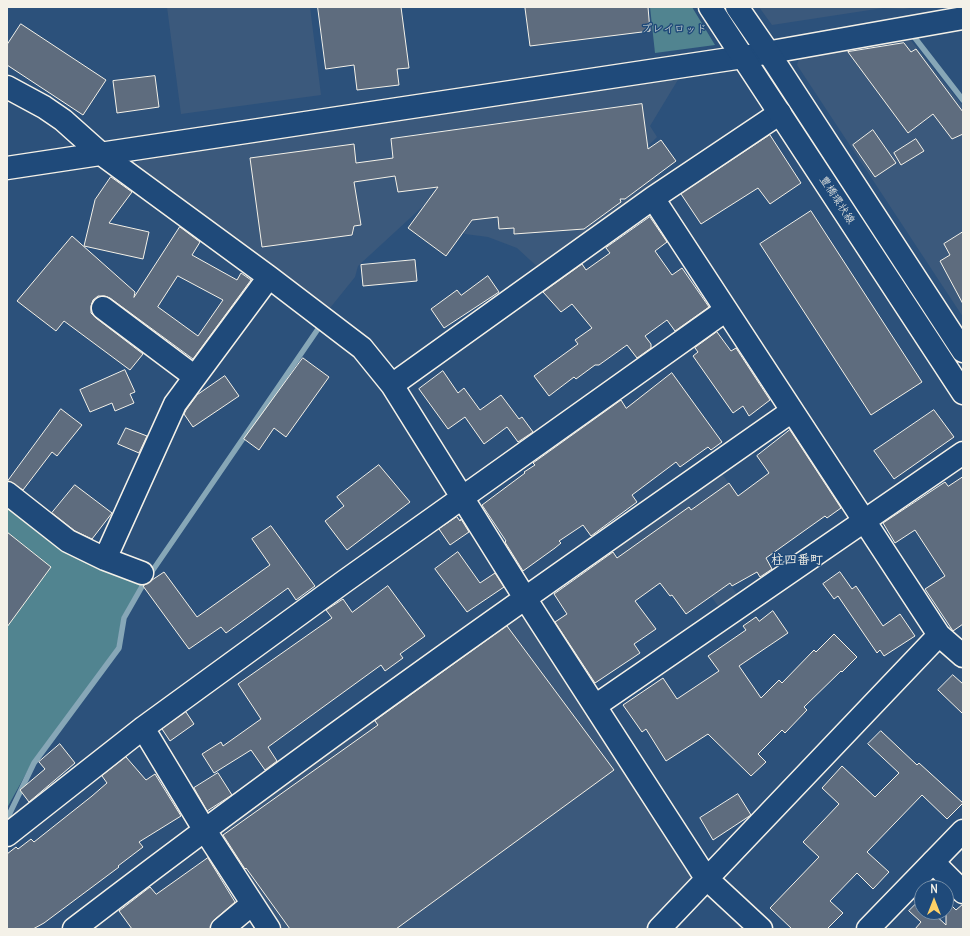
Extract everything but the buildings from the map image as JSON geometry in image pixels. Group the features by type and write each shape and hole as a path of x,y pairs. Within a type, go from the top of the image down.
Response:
{"street":[{"name":"豊橋環状線","path":"710,7 963,392"},
{"path":"737,7 768,52 963,351"},
{"path":"7,168 744,57 963,18"},
{"path":"7,87 26,96 57,116 81,134 100,153 269,277 362,348 392,385 525,598 706,878 761,929"},
{"path":"392,385 653,198 780,113"},
{"path":"653,198 939,635 963,656"},
{"path":"105,559 175,404 269,277"},
{"path":"103,308 195,377"},
{"path":"7,835 143,728 345,581 726,310"},
{"path":"74,929 204,829 525,598 792,411"},
{"path":"595,706 963,453"},
{"path":"7,493 68,541 105,559 142,573"},
{"path":"659,929 939,635"},
{"path":"143,728 204,829 269,929"},
{"path":"868,929 963,831"},
{"path":"933,862 963,892"},
{"path":"222,929 252,904"}],"shaded area":[{"path":"167,7 310,7 321,95 181,114"},
{"path":"759,7 917,7 903,9 883,8 772,25"},
{"path":"909,38 963,106 963,317 797,65 799,58"},
{"path":"679,78 650,126 657,137 638,156 661,188 542,271 517,248 488,237 465,234 434,196 358,266 355,277 330,308 136,164 142,159"},
{"path":"720,471 753,517 706,551 739,597 721,610 697,577 670,596 660,583 645,594 612,548"},
{"path":"505,617 527,619 692,869 691,884 648,929 277,929 218,834"}],"green space":[{"name":"プレイロッド","path":"650,7 692,7 715,45 655,53"},
{"path":"7,502 142,584 122,617 117,647 33,761 7,808"}],"waterway":[{"path":"915,38 963,100"},
{"path":"7,819 34,763 119,648 124,618 144,583 318,329"}],"district":[{"name":"柱四番町","path":"797,560"}]}
